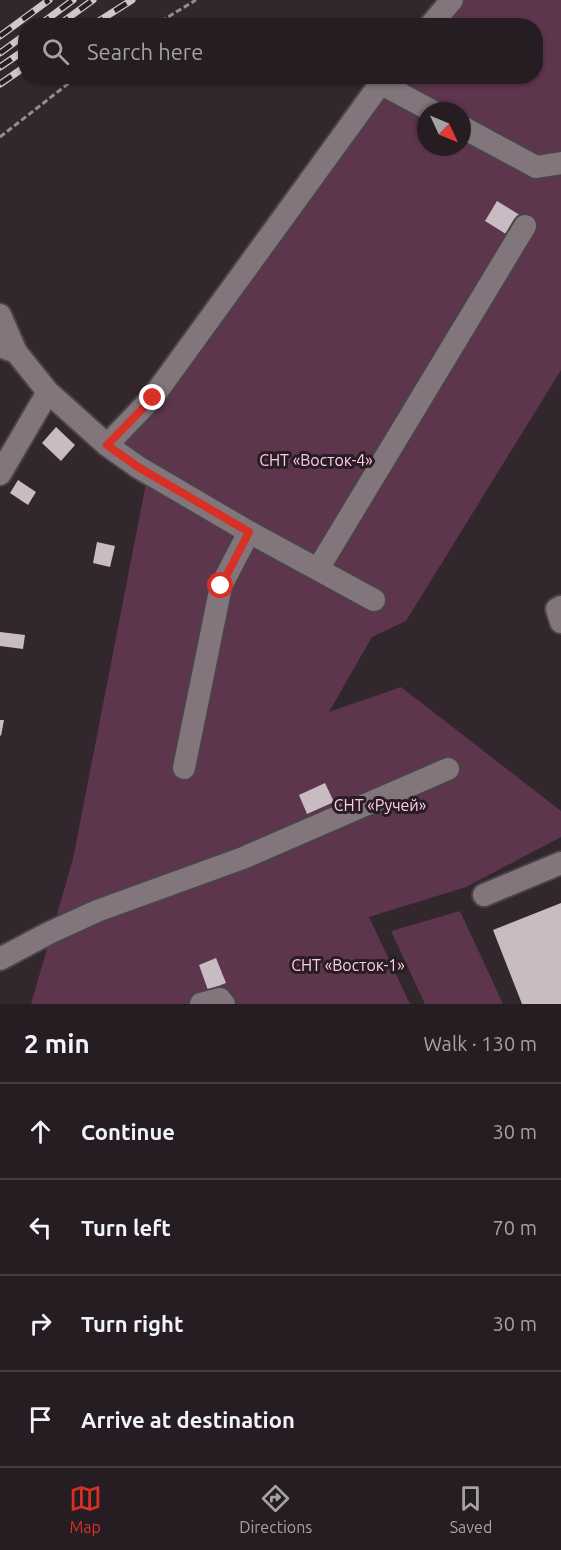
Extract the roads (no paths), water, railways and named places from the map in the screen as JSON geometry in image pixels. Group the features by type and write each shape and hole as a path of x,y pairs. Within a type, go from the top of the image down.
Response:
{"street":[{"path":"437,18 452,0"},
{"path":"107,445 153,398 380,84"},
{"path":"389,84 418,102"},
{"path":"471,132 536,167 561,164"},
{"path":"318,569 525,226"},
{"path":"0,315 8,349 48,392 107,445 138,467 249,532 374,600"},
{"path":"0,474 48,392"},
{"path":"184,768 221,586 249,532"},
{"path":"561,607 557,609 561,622"},
{"path":"0,959 97,911 243,858 448,769"},
{"path":"484,895 561,863"},
{"path":"201,1004 220,999 224,1004"}],"railway":[{"path":"24,18 49,0"},
{"path":"49,18 73,0"},
{"path":"68,18 93,0"},
{"path":"104,18 132,0"},
{"path":"0,36 18,23"},
{"path":"0,53 18,40"},
{"path":"0,67 18,55"},
{"path":"0,84 18,72"}],"park label":[{"name":"СНТ «Восток-4»","path":"316,460"},
{"name":"СНТ «Ручей»","path":"380,805"},
{"name":"СНТ «Восток-1»","path":"348,965"}]}
